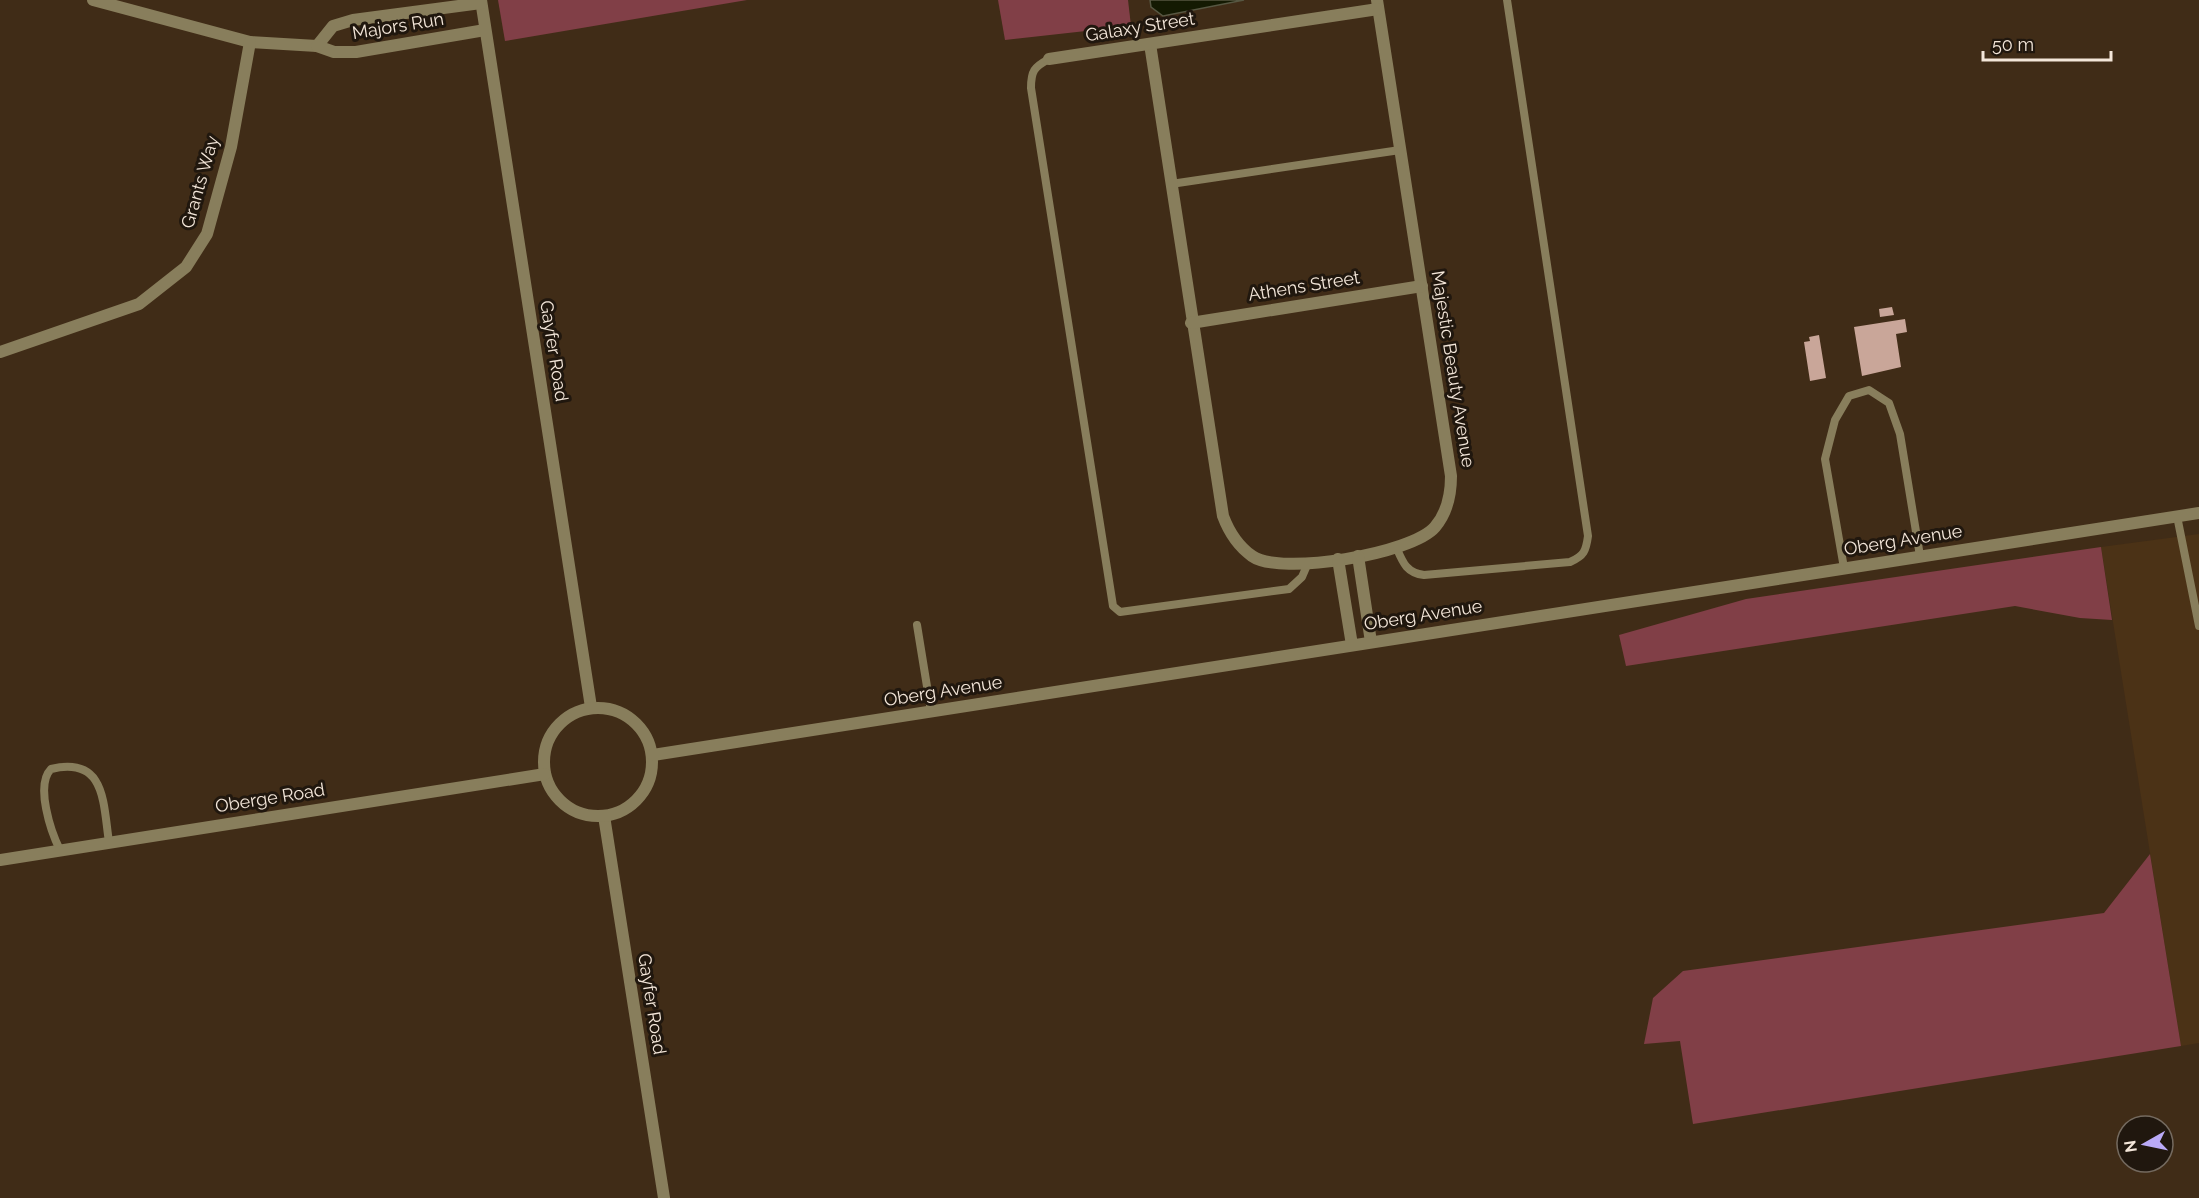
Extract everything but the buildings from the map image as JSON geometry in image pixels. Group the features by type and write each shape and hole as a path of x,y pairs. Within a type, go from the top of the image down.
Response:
{"street":[{"name":"Majors Run","path":"93,0 250,42 316,46 334,52 356,52 485,30"},
{"name":"Majors Run","path":"316,46 333,26 353,20 481,2"},
{"name":"Gayfer Road","path":"481,2 591,707"},
{"name":"Majestic Beauty Avenue","path":"1150,44 1191,323 1223,516 1229,531 1252,557 1270,564 1308,563 1358,556 1396,549 1417,541 1434,528 1445,512 1451,493 1451,476 1377,4"},
{"name":"Galaxy Street","path":"1049,59 1150,44 1377,4"},
{"name":"Grants Way","path":"0,352 139,304 186,267 207,234 231,147 250,42"},
{"name":"Athens Street","path":"1191,323 1422,285"},
{"name":"Oberg Avenue","path":"653,755 2199,513"},
{"path":"1358,556 1371,642"},
{"path":"1338,559 1352,645"},
{"path":"591,707 605,707 632,718 642,728 653,755 649,784 641,796 631,806 604,816 588,816 573,811 551,789 545,774 544,756 549,739 559,724 574,713 591,707"},
{"name":"Oberge Road","path":"0,860 545,774"},
{"name":"Gayfer Road","path":"604,816 664,1198"}],"lane":[{"path":"1396,549 1404,565 1413,574 1424,575 1570,562 1580,558 1587,550 1588,536 1507,0"},
{"path":"1049,59 1035,66 1031,73 1031,88 1113,606 1120,612 1289,589 1302,577 1308,563"},
{"path":"1171,184 1400,150"},
{"path":"1844,568 1826,459 1835,420 1849,396 1869,390 1889,403 1900,434 1920,556"},
{"path":"2177,516 2196,592 2199,626"},
{"path":"917,625 932,711"},
{"path":"60,850 52,834 44,781 51,769 60,767 76,767 88,771 98,782 109,842"}],"shaded area":[{"path":"498,0 747,0 505,41"},
{"path":"998,0 1128,0 1131,26 1005,40"},
{"path":"1150,0 1244,0 1163,16 1151,7"},
{"path":"2199,534 2199,1043 2181,1046 2101,547"},
{"path":"2101,547 2112,620 2080,618 2015,606 1626,666 1619,635 1746,599"},
{"path":"2150,854 2181,1046 1693,1124 1680,1041 1644,1044 1653,998 1683,971 2104,913"}]}
